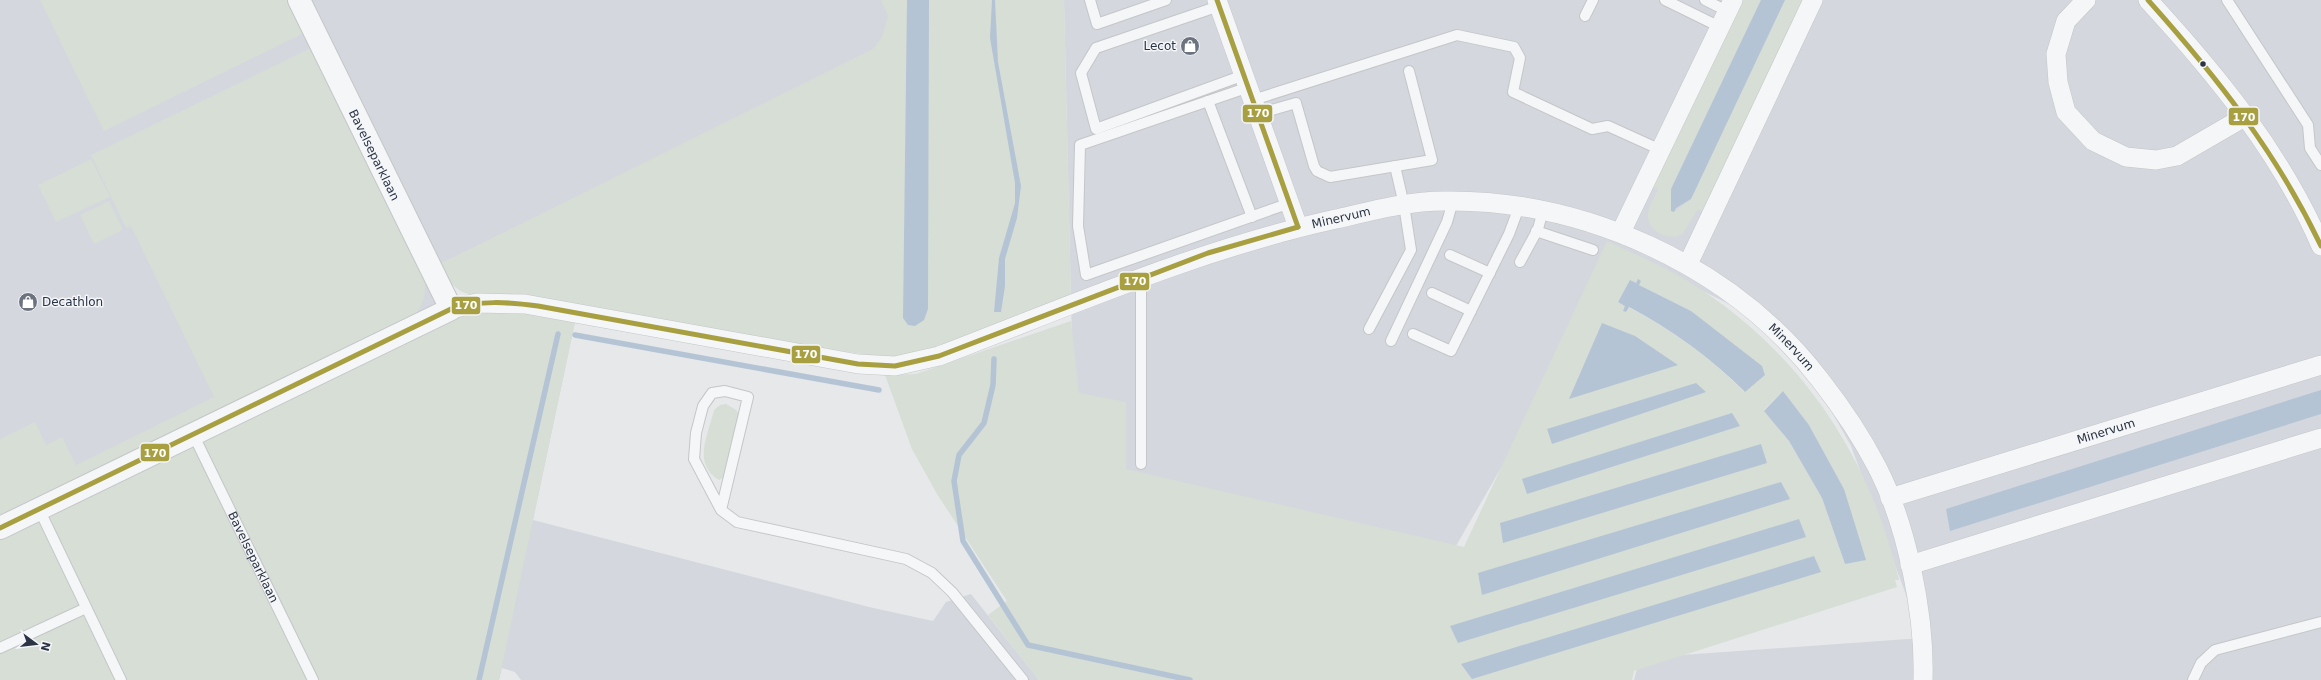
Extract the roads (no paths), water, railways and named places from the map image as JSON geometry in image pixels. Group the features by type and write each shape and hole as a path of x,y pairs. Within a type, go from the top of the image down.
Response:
{"street":[{"name":"Bavelseparklaan","path":"299,0 451,309"},
{"path":"1688,264 1813,0"},
{"path":"2086,0 2066,21 2056,54 2058,82 2066,112 2093,141 2126,157 2156,160 2177,156 2246,116"},
{"path":"2148,0 2196,52 2246,116 2293,188 2321,246"},
{"name":"Minervum","path":"1218,3 1298,227 1404,205 1453,201 1543,210 1588,220 1622,232 1688,264 1737,297 1770,325 1806,361 1856,430 1878,469 1890,498 1910,565 1921,627 1923,680"},
{"path":"1622,232 1727,12"},
{"path":"0,528 451,309 477,303 525,304 858,364 895,366 940,356 1208,253 1298,227"},
{"name":"Minervum","path":"1890,498 2321,364"},
{"path":"1910,565 2321,438"}],"lane":[{"path":"1090,0 1097,24 1166,0"},
{"path":"1585,16 1593,0"},
{"path":"1665,0 1727,12"},
{"path":"1705,0 1727,12"},
{"path":"2227,0 2308,125 2310,148 2321,165"},
{"path":"1218,3 1096,48 1081,72 1096,129 1251,94 1457,35 1514,47 1520,58 1514,92 1592,129 1608,126 1661,150"},
{"path":"1290,203 1086,275 1078,226 1080,145 1208,101 1251,94 1296,103 1314,166 1322,174 1330,177 1432,160 1409,71"},
{"path":"1208,101 1252,217"},
{"path":"1369,329 1411,250 1404,205 1395,166"},
{"path":"1391,341 1447,222 1453,201"},
{"path":"1413,334 1451,352 1509,234 1519,207"},
{"path":"1520,262 1536,231 1543,210"},
{"path":"1536,231 1594,250"},
{"path":"1450,254 1490,273"},
{"path":"1141,279 1141,464"},
{"path":"1432,293 1471,311"},
{"path":"721,510 748,397 725,391 712,393 703,406 696,432 694,459 721,510 737,522 906,559 932,573 952,592 1023,680"},
{"name":"Bavelseparklaan","path":"193,434 314,680"},
{"path":"39,509 121,680"},
{"path":"0,648 86,608"},
{"path":"2193,680 2201,663 2215,650 2321,622"}],"water":[{"path":"907,0 929,0 928,309 924,320 915,326 908,325 903,318"},
{"path":"992,0 995,0 998,62 1021,186 1017,218 1005,259 1005,286 1001,312 994,312 999,258 1015,203 1015,183 990,38"},
{"path":"1761,0 1785,0 1691,199 1676,208 1674,212 1671,211 1671,189"},
{"path":"1638,279 1641,281 1639,285 1691,311 1762,366 1765,375 1745,392 1718,367 1690,345 1660,325 1629,307 1626,312 1623,311 1625,306 1618,302 1630,280 1636,283"},
{"path":"1602,323 1635,336 1678,365 1569,399"},
{"path":"1696,383 1706,392 1552,444 1547,429"},
{"path":"2321,390 2321,414 1950,531 1946,509"},
{"path":"1783,391 1809,425 1844,489 1866,560 1845,564 1822,498 1789,441 1764,411"},
{"path":"1732,413 1740,426 1527,494 1522,479"},
{"path":"1761,444 1767,463 1503,543 1500,523"},
{"path":"1781,482 1790,499 1482,595 1478,573"},
{"path":"1799,519 1806,537 1458,643 1450,626"},
{"path":"1814,556 1821,572 1472,679 1461,664"}],"waterway":[{"path":"479,680 558,334"},
{"path":"575,335 879,390"},
{"path":"994,359 993,385 984,423 959,455 954,481 963,541 1028,645 1190,680"}],"place":[{"name":"Lecot","path":"1190,46"},
{"name":"Decathlon","path":"28,302"}]}
